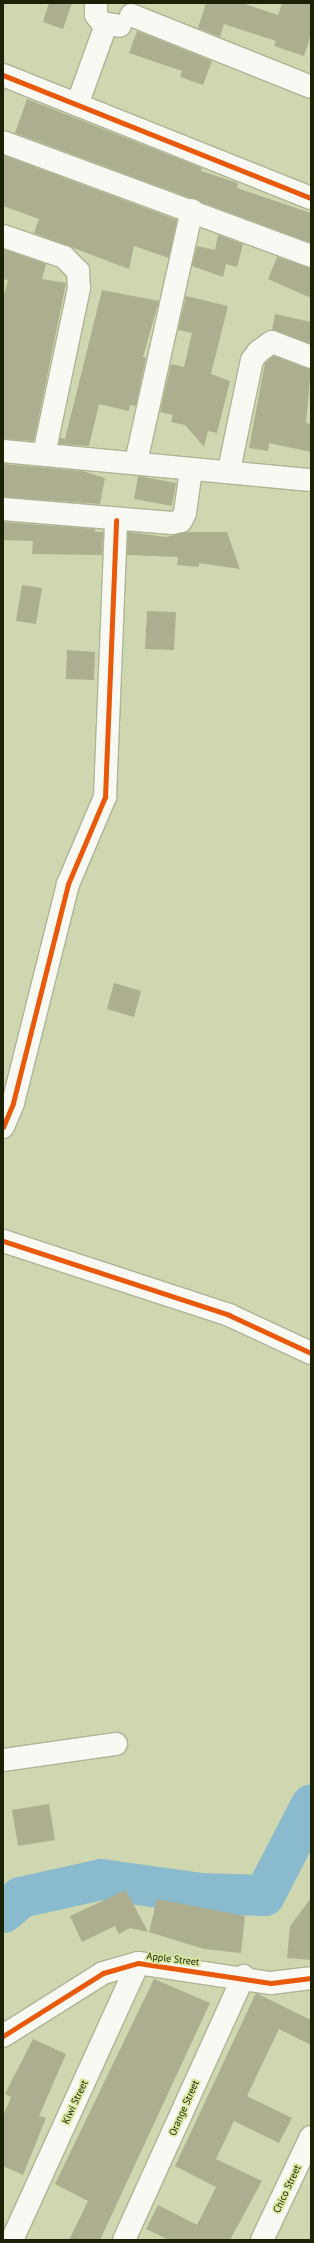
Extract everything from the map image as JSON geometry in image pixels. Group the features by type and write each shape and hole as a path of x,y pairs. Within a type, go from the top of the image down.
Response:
{"street":[{"path":"96,3 96,15 106,25 118,27 131,9 311,88"},
{"path":"76,105 106,25"},
{"path":"3,75 311,198"},
{"path":"3,142 192,210 311,256"},
{"path":"136,462 192,210"},
{"path":"3,236 64,257 78,271 79,288 44,454"},
{"path":"229,470 252,360 258,352 272,342 311,357"},
{"path":"3,452 136,462 191,469 229,470 311,480"},
{"path":"3,509 116,520 181,521 191,469"},
{"path":"3,1127 13,1103 68,884 105,797 116,520"},
{"path":"3,1241 229,1315 311,1353"},
{"path":"3,1760 116,1744"},
{"name":"Apple Street","path":"3,2036 104,1973 138,1964 244,1976 271,1983 311,1978"},
{"name":"Kiwi Street","path":"11,2228 138,1964"},
{"name":"Orange Street","path":"124,2240 244,1976"},
{"name":"Chico Street","path":"262,2240 311,2137"}],"building":[{"path":"49,3 72,3 63,29 43,22"},
{"path":"206,3 242,3 278,15 282,3 311,3 311,35 304,56 274,46 276,41 224,24 220,37 198,28"},
{"path":"137,31 212,61 203,85 180,77 182,71 129,53"},
{"path":"27,99 202,168 201,171 238,183 237,188 311,213 311,243 15,133"},
{"path":"3,155 177,220 169,258 134,246 129,269 34,233 39,219 3,206"},
{"path":"218,235 243,244 237,267 226,264 223,277 192,266 197,246 215,250"},
{"path":"3,249 46,264 42,279 66,283 34,441 3,439 3,299 8,280 3,279"},
{"path":"277,257 311,268 311,298 268,279"},
{"path":"102,290 159,301 143,357 146,357 136,406 130,405 129,411 99,404 89,446 59,444 60,438 65,439"},
{"path":"186,296 228,306 211,374 230,381 217,433 208,431 204,447 185,425 171,422 173,415 160,412 171,364 184,367 192,333 178,330"},
{"path":"275,314 311,322 311,344 272,330"},
{"path":"274,356 311,369 306,423 311,424 311,452 269,443 268,451 249,448 265,363"},
{"path":"3,464 82,471 105,478 100,504 3,497"},
{"path":"138,476 176,483 172,506 134,499"},
{"path":"3,522 95,529 95,532 103,532 102,555 32,554 33,541 3,540"},
{"path":"128,532 166,537 187,532 227,532 240,569 199,563 199,567 177,565 178,557 127,555"},
{"path":"22,585 42,588 36,624 16,621"},
{"path":"147,611 176,612 174,650 145,649"},
{"path":"67,650 95,652 94,680 66,679"},
{"path":"114,983 141,991 134,1017 107,1009"},
{"path":"49,1804 55,1840 18,1846 12,1810"},
{"path":"126,1890 148,1932 130,1928 119,1934 115,1926 82,1942 70,1916"},
{"path":"311,1898 311,1960 287,1958 290,1926"},
{"path":"157,1899 245,1916 241,1953 204,1949 149,1932"},
{"path":"154,1979 210,2003 100,2240 69,2240 88,2201 55,2184"},
{"path":"256,1993 311,2020 311,2045 279,2029 247,2096 292,2118 279,2143 234,2121 216,2159 262,2181 230,2240 169,2240 146,2229 158,2205 197,2225 216,2187 175,2166"},
{"path":"33,2039 66,2054 39,2116 46,2118 23,2175 3,2166 3,2116 11,2097 5,2094"}],"waterway":[{"path":"3,1912 20,1897 101,1879 201,1893 264,1895 311,1804"}],"cycle path":[{"path":"3,75 311,198"},
{"path":"3,1127 13,1103 68,884 105,797 116,520"},
{"path":"3,1241 229,1315 311,1353"},
{"path":"3,2036 103,1973 138,1963 271,1983 311,1978"}]}
